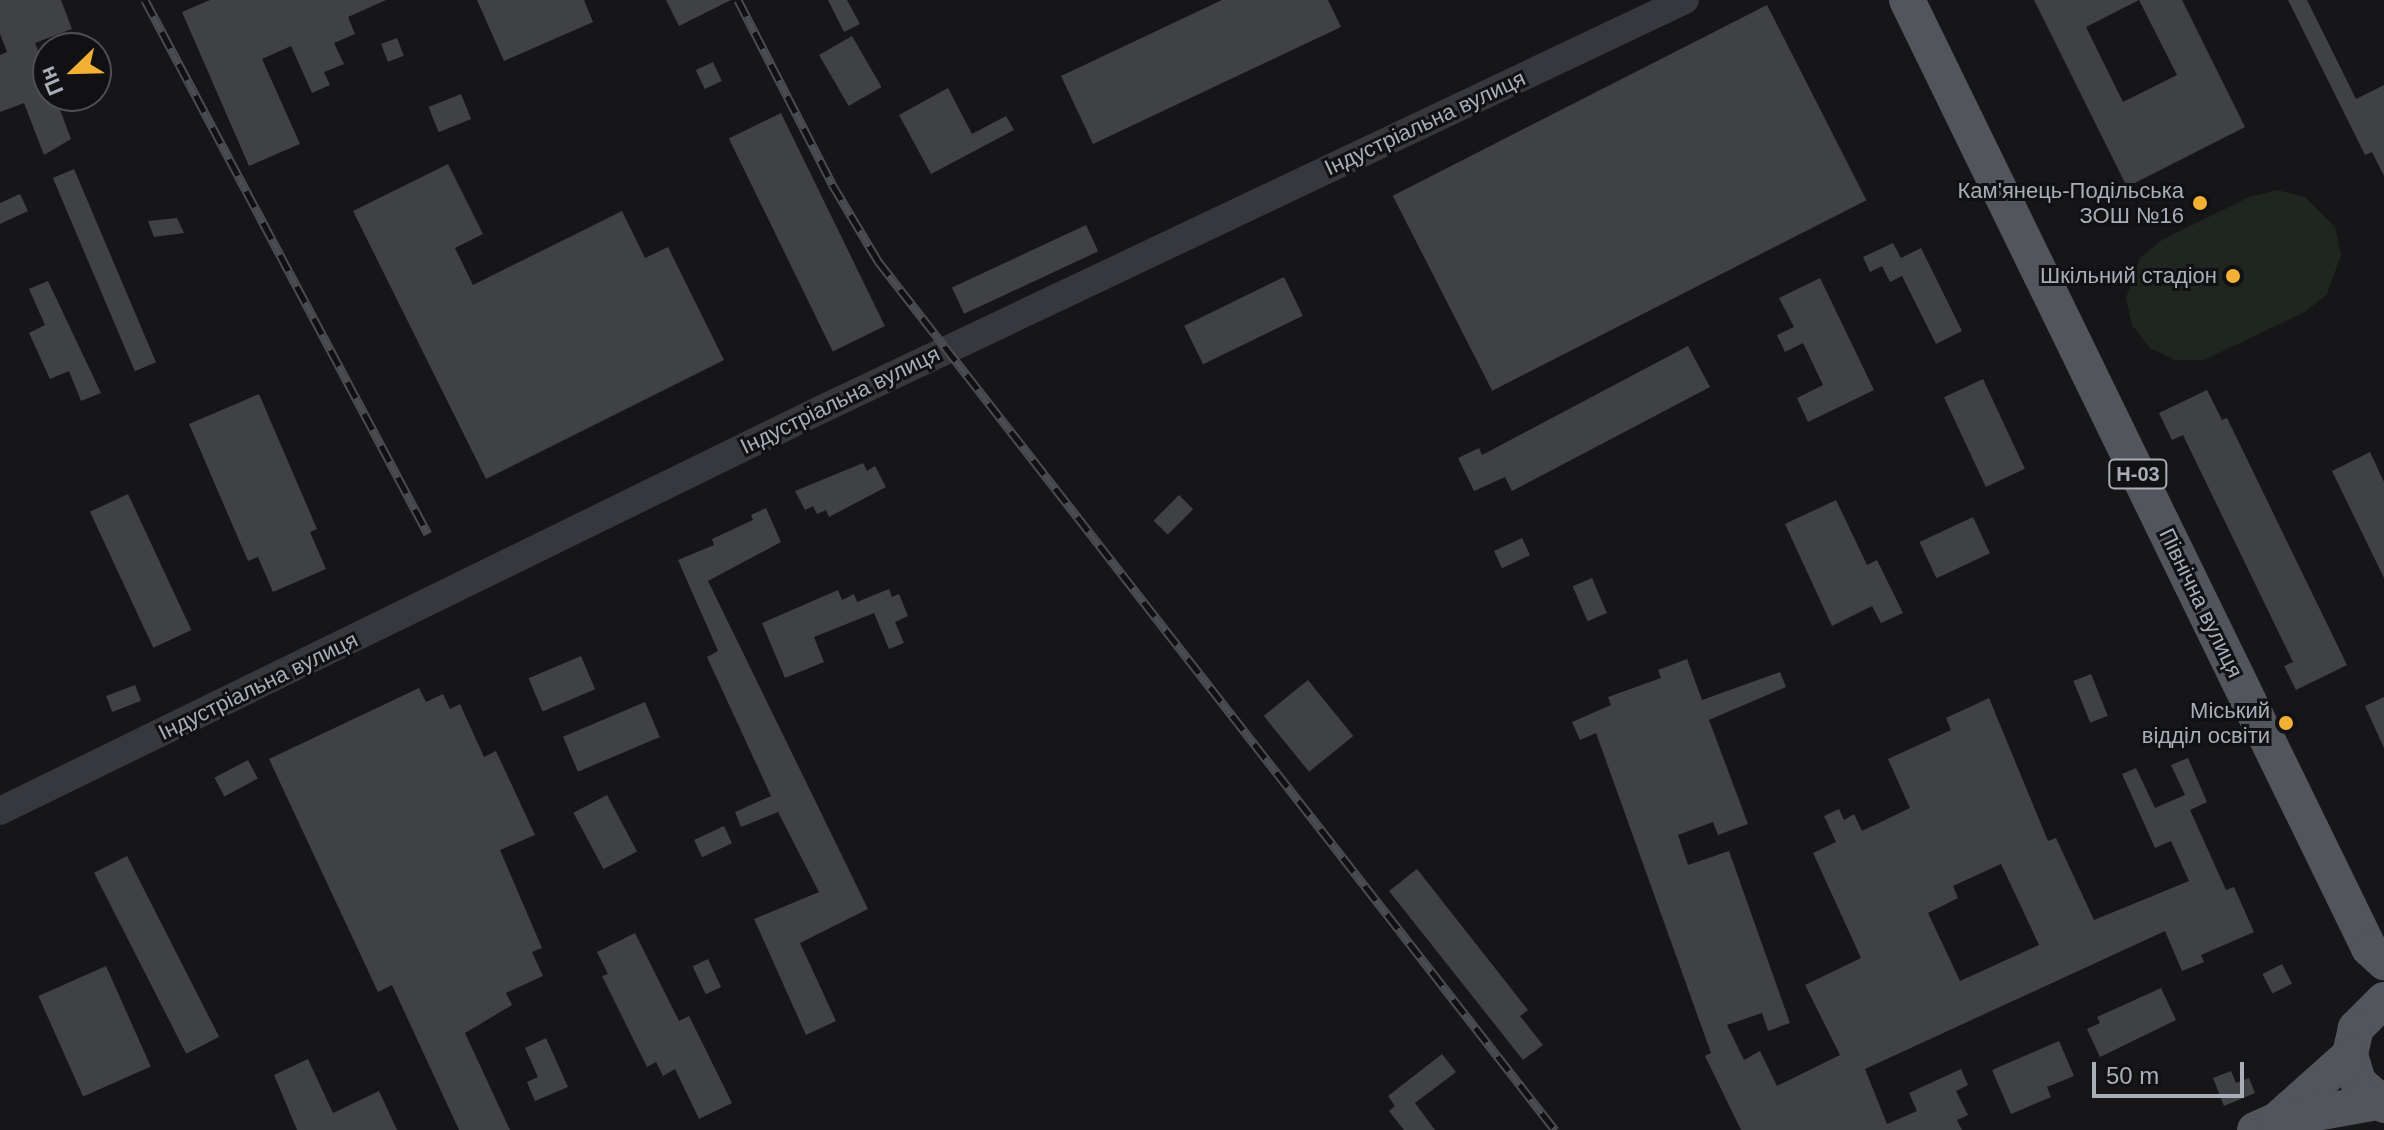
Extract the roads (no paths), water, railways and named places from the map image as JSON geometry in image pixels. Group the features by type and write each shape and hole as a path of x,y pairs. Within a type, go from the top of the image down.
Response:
{"main road":[{"name":"Північна вулиця","path":"1907,0 2377,955 2374,1008"},
{"name":"Н-03","path":"2266,1125 2350,1055 2374,1008"},
{"name":"Н-03","path":"2350,1055 2358,1082 2380,1104"},
{"name":"Н-03","path":"2266,1125 2380,1104"}],"street":[{"name":"Індустріальна вулиця","path":"0,811 848,396 1685,0"}],"railway":[{"path":"145,0 428,534"},
{"path":"738,0 832,184 878,261 1555,1130"}],"place":[{"name":"Кам'янець-Подільська ЗОШ №16","path":"2200,203"},
{"name":"Шкільний стадіон","path":"2233,276"},
{"name":"Міський відділ освіти","path":"2286,723"}]}
